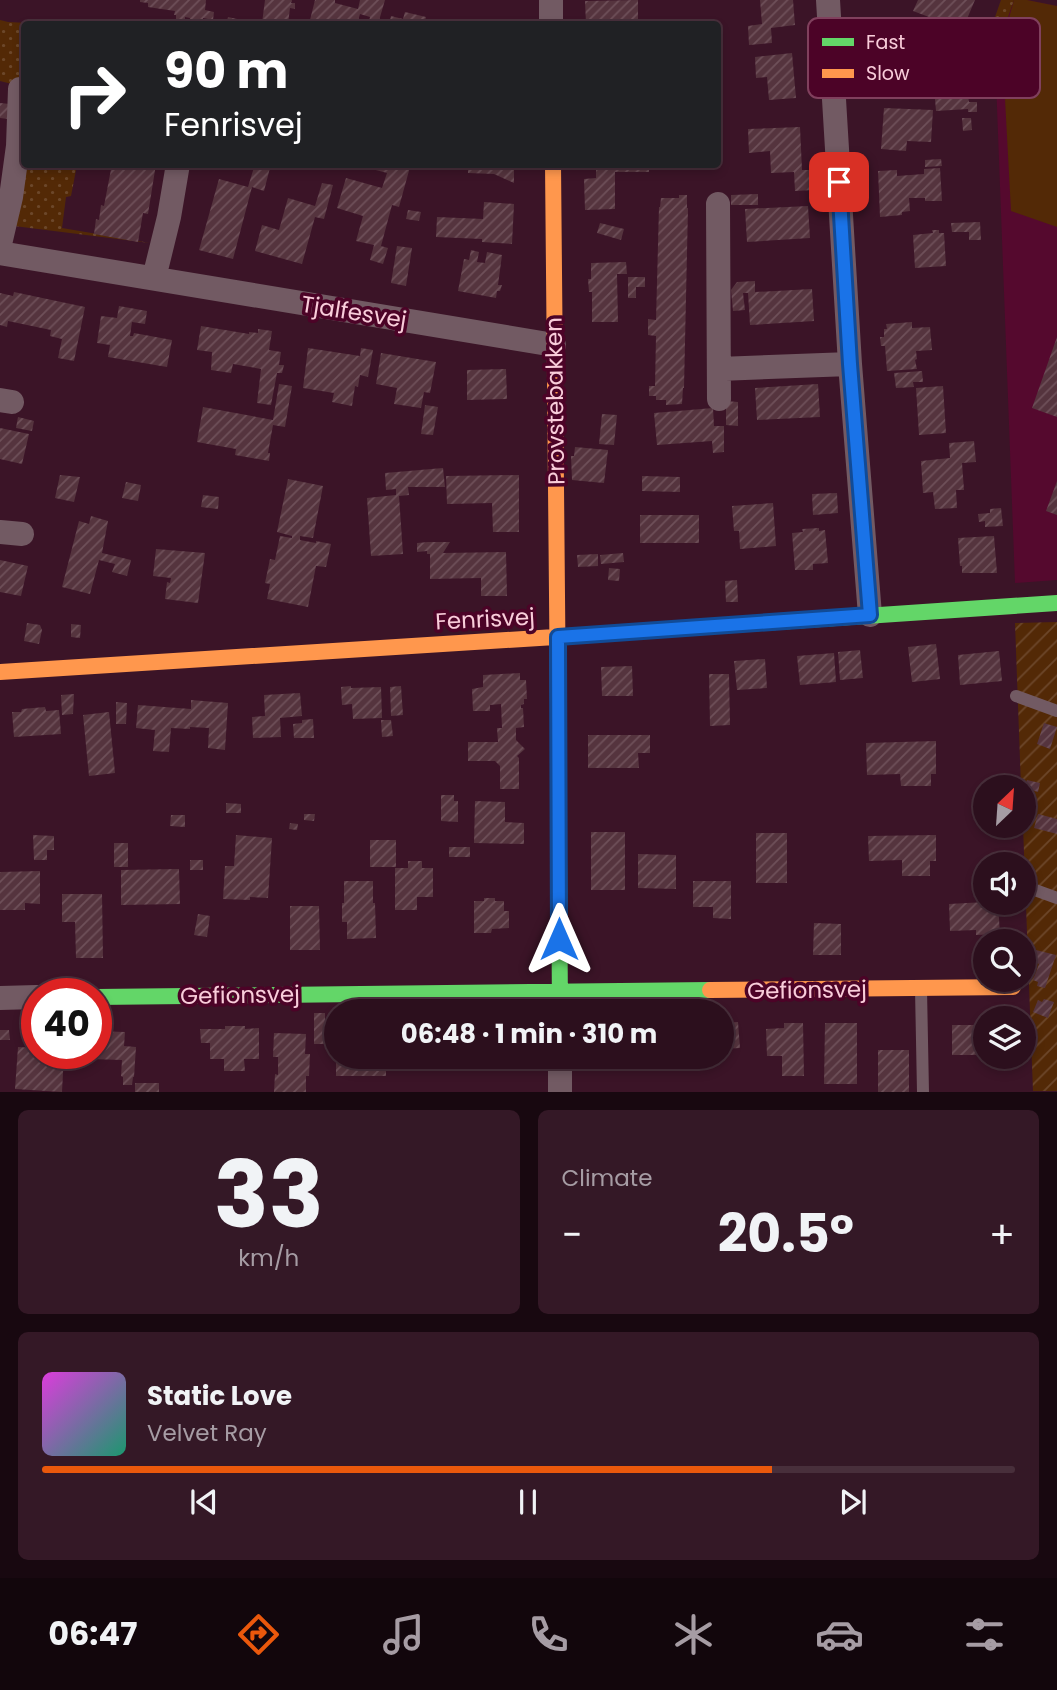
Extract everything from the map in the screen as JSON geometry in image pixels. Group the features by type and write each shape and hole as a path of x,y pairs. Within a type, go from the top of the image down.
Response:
{"street":[{"path":"551,0 551,21"},
{"path":"828,0 829,18"},
{"path":"0,244 11,197 18,146 20,89"},
{"path":"834,98 850,364 870,615"},
{"path":"154,278 169,218 177,168"},
{"name":"Provstebakken","path":"552,168 560,999"},
{"path":"718,204 719,399"},
{"name":"Tjalfesvej","path":"0,253 554,345"},
{"path":"719,369 850,364"},
{"name":"Fenrisvej","path":"0,672 1057,603"},
{"name":"Gefionsvej","path":"112,997 973,988"},
{"path":"0,998 21,998"},
{"path":"560,1069 560,1091"}],"lane":[{"path":"1016,696 1057,711"},
{"path":"1036,890 1057,898"},
{"path":"921,989 923,1091"}],"shaded area":[{"path":"1001,0 1014,0 1008,18 995,17"},
{"path":"1014,0 1057,6 1057,580 1015,583 997,98 1040,98 1040,18 1008,18"},
{"path":"1014,0 1057,6 1057,227 1011,211 1005,98 1040,98 1040,18 1009,18"},
{"path":"0,20 21,23 21,86 0,81"},
{"path":"23,168 76,168 71,196 66,197 62,228 150,243 14,226"},
{"path":"1057,622 1057,1091 1033,1091 1032,1069 1036,1069 1036,1006 1030,1006 1029,992 1036,992 1036,929 1027,929 1026,915 1036,915 1036,852 1024,852 1023,838 1036,838 1036,775 1021,775 1015,623"}],"building":[{"path":"206,0 205,10 214,12 213,20 203,18 203,21 189,21 190,18 185,17 185,20 176,19 175,11 148,7 148,3 140,2"},
{"path":"265,0 292,0 291,3 295,3 295,9 290,8 288,21 262,21"},
{"path":"315,0 335,0 335,3 358,9 360,0 385,0 379,21 369,21 370,17 360,14 358,21 310,21"},
{"path":"638,0 638,21 586,21 585,1"},
{"path":"760,0 793,0 795,25 771,28 772,43 749,45 748,26 762,24"},
{"path":"918,0 975,0 967,18 932,18 913,11"},
{"path":"405,12 426,17 425,21 390,21 391,16 403,19"},
{"path":"792,53 796,98 769,100 767,77 756,78 755,57"},
{"path":"968,98 969,102 977,102 977,112 968,112 968,109 936,111 935,99"},
{"path":"0,103 10,104 8,119 0,118"},
{"path":"884,108 933,110 931,142 907,141 906,151 881,149"},
{"path":"962,118 971,118 972,130 963,131"},
{"path":"800,127 802,170 815,170 815,190 795,191 794,172 771,173 770,151 749,153 748,129"},
{"path":"941,159 942,166 925,167 925,160"},
{"path":"111,168 155,168 148,214 143,213 138,242 94,234 101,205 104,206"},
{"path":"254,168 270,168 264,191 252,187 233,259 199,250 219,179 248,187"},
{"path":"410,168 399,207 392,205 381,246 388,248 383,264 370,260 374,245 356,241 363,216 337,208 346,178 382,188 387,173 376,170"},
{"path":"468,168 514,168 514,183 494,174 468,173"},
{"path":"596,168 649,168 649,172 615,172 615,209 585,210 584,179 596,178"},
{"path":"940,168 942,201 909,198 910,211 902,212 902,215 880,217 878,171 897,170 897,176 924,174 924,169"},
{"path":"322,183 333,185 324,219 315,217 302,264 255,251 262,225 279,230 288,198 315,206"},
{"path":"758,194 758,205 731,205 731,195"},
{"path":"679,195 687,195 688,208 684,388 682,404 666,405 666,400 656,400 656,396 649,396 649,386 655,386 656,336 648,335 648,319 656,320 661,198 679,198"},
{"path":"484,202 514,204 512,244 482,242 482,239 436,237 437,217 483,219"},
{"path":"808,206 810,238 747,242 745,209"},
{"path":"408,210 421,212 419,221 406,219"},
{"path":"980,222 981,240 969,240 969,232 952,232 951,223"},
{"path":"600,223 624,229 621,240 597,233"},
{"path":"932,230 944,233 946,266 915,268 913,235 933,233"},
{"path":"397,246 412,248 406,286 391,283"},
{"path":"471,250 479,252 477,262 485,263 487,252 502,255 498,285 502,285 496,298 458,291 464,259 469,260"},
{"path":"626,262 627,274 617,274 618,322 592,322 592,292 589,292 588,279 591,279 591,263"},
{"path":"628,277 645,277 645,287 636,287 636,298 628,298"},
{"path":"755,281 755,292 812,289 814,321 750,325 748,293 743,293 745,310 733,311 731,290 737,282"},
{"path":"14,292 85,307 74,361 58,358 62,339 50,336 51,330 8,321 7,327 0,325 0,293 13,296"},
{"path":"119,306 147,311 145,324 132,322 130,336 134,333 172,340 167,367 108,357 110,345 97,343 101,316 117,318"},
{"path":"912,322 912,328 930,327 932,350 916,351 917,369 887,371 885,346 881,346 880,337 884,337 886,324"},
{"path":"201,326 249,334 258,333 258,329 272,331 269,350 281,352 279,365 284,365 282,373 277,373 271,405 257,403 261,369 233,364 231,373 211,370 212,352 197,350"},
{"path":"1057,337 1057,417 1032,408"},
{"path":"308,348 360,356 361,348 373,350 368,377 360,375 352,406 332,402 334,393 303,388"},
{"path":"381,353 436,362 430,393 424,392 421,408 394,404 397,388 376,384"},
{"path":"506,369 507,399 467,400 467,370"},
{"path":"922,371 923,382 913,382 914,387 896,388 894,373"},
{"path":"279,384 292,386 285,427 273,425 269,461 235,455 236,449 197,442 203,407 273,420"},
{"path":"818,384 820,417 757,420 755,388"},
{"path":"943,386 946,433 919,435 916,388"},
{"path":"726,401 738,402 738,426 726,425"},
{"path":"425,405 438,407 433,435 421,434"},
{"path":"713,408 714,426 724,426 724,452 713,453 712,441 657,445 654,413"},
{"path":"602,414 617,415 614,445 599,444"},
{"path":"18,417 34,421 32,431 16,428"},
{"path":"0,428 29,434 22,464 0,459"},
{"path":"974,441 976,462 962,463 964,490 956,490 957,508 935,509 933,492 923,493 921,461 950,458 949,443"},
{"path":"575,447 608,450 604,483 572,480 571,456 574,456"},
{"path":"443,468 445,487 408,487 409,495 399,496 403,554 371,556 367,498 396,495 396,489 386,490 385,473"},
{"path":"60,475 80,477 74,502 55,498"},
{"path":"519,475 519,532 493,532 492,503 447,504 446,476"},
{"path":"642,476 680,477 680,492 642,491"},
{"path":"288,479 323,486 313,538 300,536 300,540 331,544 326,567 316,566 308,607 267,599 270,584 265,583 270,559 275,560 280,536 292,538 277,532"},
{"path":"1057,481 1057,515 1046,511"},
{"path":"126,482 141,485 138,501 122,498"},
{"path":"837,493 838,513 813,515 812,494"},
{"path":"203,495 219,497 218,509 201,507"},
{"path":"773,503 776,546 740,549 739,531 734,531 732,506"},
{"path":"1001,508 1003,526 985,527 985,521 979,522 978,514"},
{"path":"640,515 699,515 699,543 640,543"},
{"path":"91,516 108,521 102,553 131,560 127,576 112,572 115,564 99,560 90,594 62,587 79,521 89,524"},
{"path":"819,528 819,531 825,530 828,563 813,564 813,570 795,570 792,533 803,532 802,529"},
{"path":"994,536 997,573 962,573 958,538"},
{"path":"450,542 443,553 506,552 507,596 481,596 481,578 430,579 430,554 427,554 427,551 417,552 417,543"},
{"path":"156,549 205,553 198,603 165,599 167,582 170,583 171,578 153,576"},
{"path":"623,553 624,562 601,564 600,555"},
{"path":"598,554 598,566 578,567 577,555"},
{"path":"0,560 28,566 21,596 0,592"},
{"path":"609,568 620,569 619,581 608,580"},
{"path":"737,580 738,602 726,602 725,581"},
{"path":"27,623 40,625 42,630 39,644 24,641"},
{"path":"71,624 81,625 80,638 71,637"},
{"path":"936,644 940,679 912,682 908,647"},
{"path":"860,650 863,678 840,680 838,652"},
{"path":"999,651 1002,681 960,685 958,655"},
{"path":"834,653 836,682 800,685 797,656"},
{"path":"765,659 767,688 737,690 734,661"},
{"path":"632,666 633,696 602,696 601,667"},
{"path":"520,673 520,680 526,680 527,699 524,699 524,704 521,705 524,727 516,728 516,740 525,749 517,756 519,789 500,789 500,766 495,761 468,761 468,742 498,742 497,728 502,728 501,704 490,705 490,711 473,711 472,689 483,687 483,675"},
{"path":"709,674 729,674 730,725 710,726"},
{"path":"401,686 403,715 391,716 390,687"},
{"path":"341,687 381,687 382,718 353,719 352,704 342,705"},
{"path":"300,693 302,716 280,718 281,737 253,738 252,717 265,716 264,695"},
{"path":"74,694 73,714 62,715 61,695"},
{"path":"191,700 228,703 225,750 208,748 209,728 190,727 171,728 169,752 153,751 155,730 136,728 138,705 191,709"},
{"path":"116,702 127,703 126,724 116,724"},
{"path":"45,707 46,711 59,710 61,734 14,737 12,712"},
{"path":"109,712 115,773 89,776 83,715"},
{"path":"313,719 314,738 294,738 293,724"},
{"path":"381,720 391,720 393,736 382,737"},
{"path":"1044,723 1057,727 1050,749 1037,744"},
{"path":"588,735 650,735 650,753 638,753 639,768 588,768"},
{"path":"936,741 936,774 931,774 931,786 901,786 900,774 867,775 866,743"},
{"path":"441,795 454,795 454,801 458,801 458,822 441,821"},
{"path":"475,801 505,802 505,822 524,823 524,844 474,843"},
{"path":"226,803 241,804 241,813 226,813"},
{"path":"304,814 315,814 314,821 304,820"},
{"path":"1038,814 1057,819 1057,834 1036,829"},
{"path":"171,815 185,815 185,827 170,826"},
{"path":"290,823 298,824 297,830 289,829"},
{"path":"591,832 625,832 625,890 591,890"},
{"path":"756,833 787,833 787,883 756,883"},
{"path":"33,835 54,836 54,850 47,850 47,860 34,860"},
{"path":"236,835 272,838 268,898 223,899 225,866 234,866"},
{"path":"936,835 936,861 930,861 930,876 902,876 902,860 869,861 868,836"},
{"path":"370,840 396,840 396,867 370,867"},
{"path":"114,843 128,843 128,867 114,867"},
{"path":"449,847 470,847 470,857 449,857"},
{"path":"638,854 676,855 676,889 638,888"},
{"path":"190,860 203,860 203,870 190,870"},
{"path":"408,861 422,861 422,868 433,868 433,897 417,897 417,910 395,910 395,868 408,868"},
{"path":"179,869 180,904 121,905 121,870"},
{"path":"40,871 40,904 25,903 25,910 0,910 0,872"},
{"path":"344,881 373,881 376,938 347,939 347,922 342,922"},
{"path":"693,881 731,881 731,919 713,918 713,907 693,907"},
{"path":"62,894 102,894 103,958 76,958 75,922 62,922"},
{"path":"484,898 504,901 504,911 509,911 509,928 492,929 491,933 474,933 474,901 484,901"},
{"path":"973,903 973,915 999,915 1000,929 950,931 949,904"},
{"path":"290,906 319,906 320,950 290,950"},
{"path":"198,914 210,916 207,937 194,935"},
{"path":"814,923 841,924 841,955 813,955"},
{"path":"1036,950 1056,955 1045,988 1037,986 1036,972 1039,964 1036,963"},
{"path":"1044,999 1054,1002 1048,1018 1036,1013 1038,1000 1042,1002"},
{"path":"314,1013 324,1013 324,1044 314,1044"},
{"path":"734,1022 738,1022 740,1048 734,1048"},
{"path":"784,1023 803,1023 804,1076 782,1076 782,1056 767,1056 766,1029 784,1028"},
{"path":"825,1023 857,1023 857,1084 824,1084"},
{"path":"952,1025 973,1025 973,1055 952,1055"},
{"path":"225,1026 259,1028 259,1059 244,1059 245,1071 224,1071 224,1059 210,1059 210,1043 201,1043 200,1029 225,1029"},
{"path":"0,1030 9,1030 10,1040 0,1040"},
{"path":"112,1032 125,1032 124,1046 136,1047 132,1085 123,1085 122,1060 112,1060"},
{"path":"274,1033 306,1034 305,1054 310,1054 306,1092 274,1092 278,1057 273,1057"},
{"path":"18,1047 21,1047 21,1069 63,1069 62,1092 15,1089"},
{"path":"878,1050 909,1050 909,1092 878,1092"},
{"path":"336,1069 386,1069 386,1076 336,1076"},
{"path":"135,1083 159,1083 159,1092 135,1092"}],"traffic: fast":[{"path":"555,637 1057,603"},
{"path":"558,703 560,999"},
{"path":"112,997 710,990"}],"traffic: slow":[{"path":"553,168 558,703"},
{"path":"0,672 555,637"},
{"path":"710,990 973,987"}],"route":[{"path":"559,939 558,637 870,615 839,182"}]}
